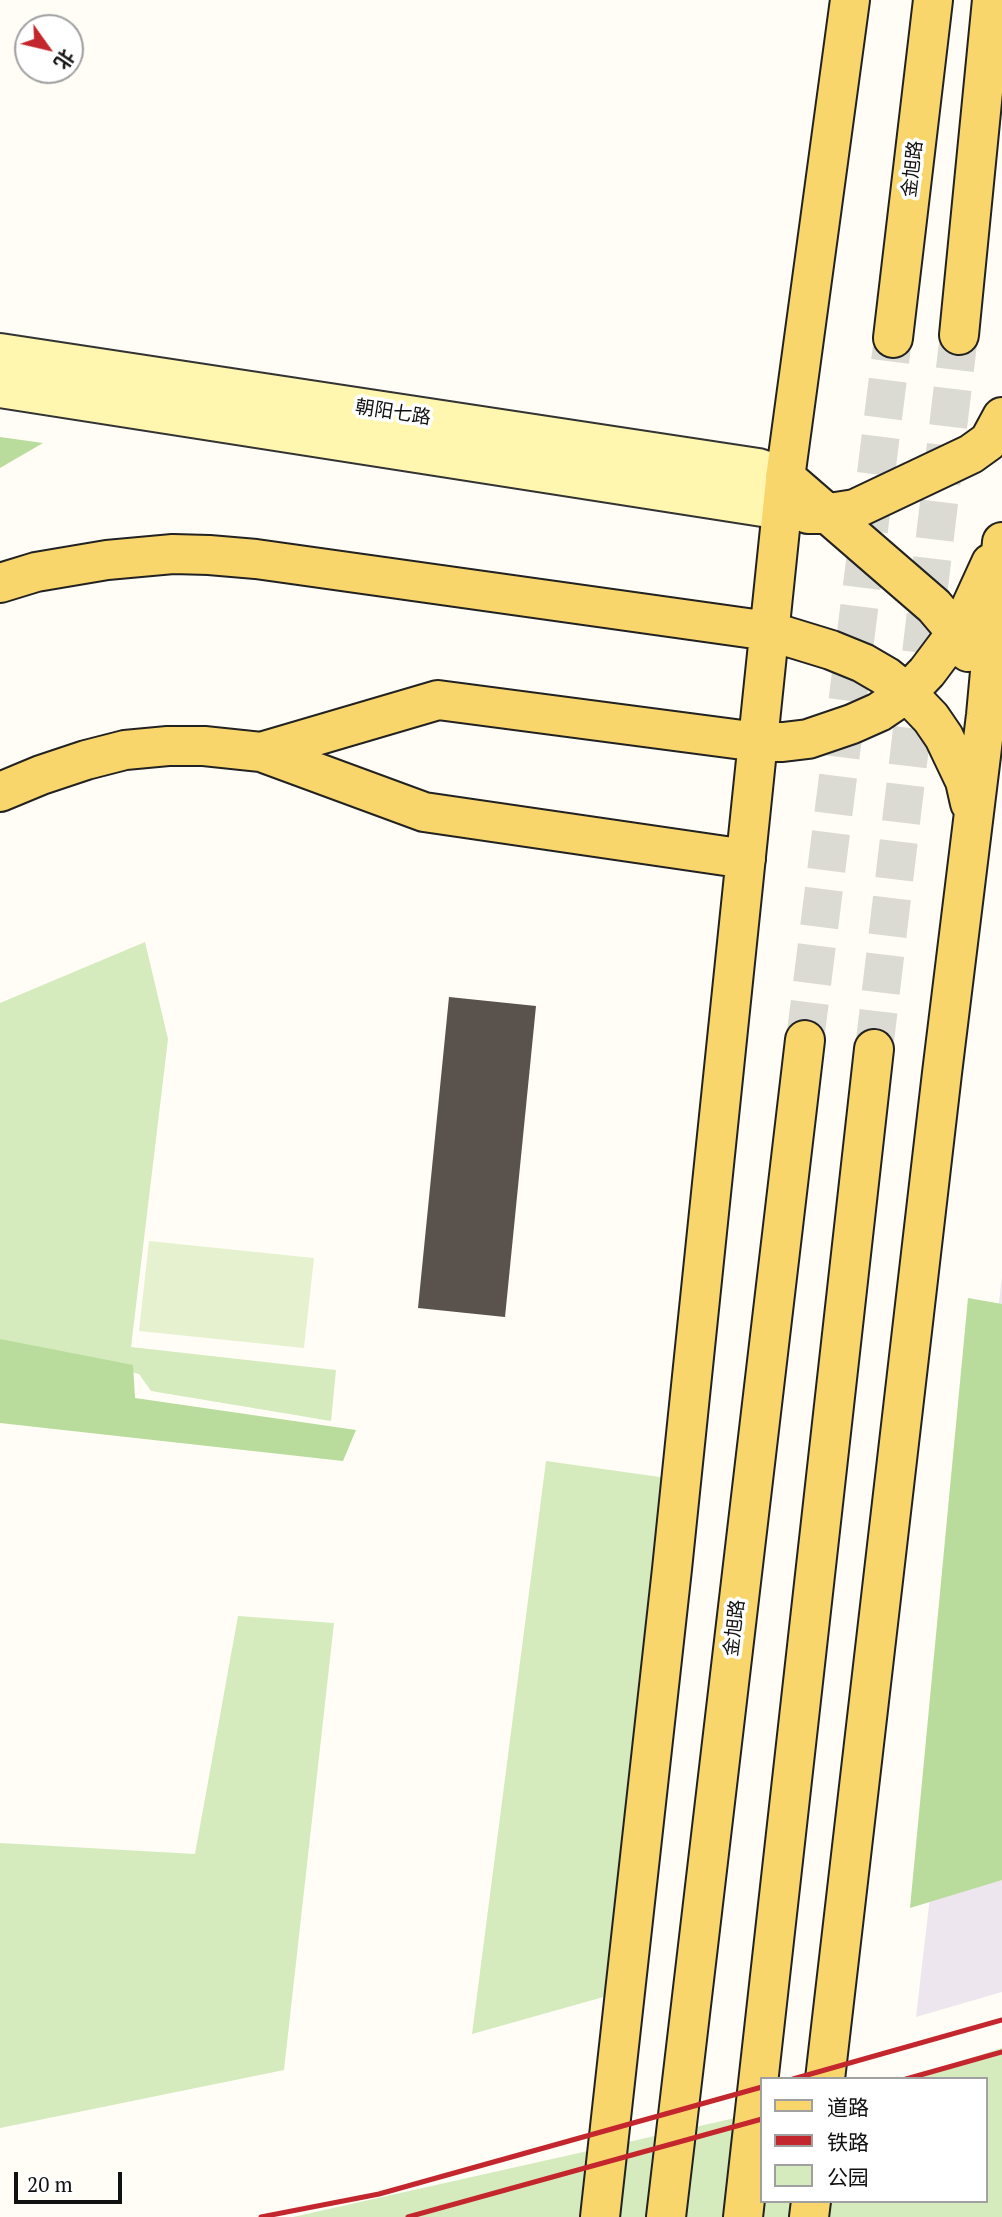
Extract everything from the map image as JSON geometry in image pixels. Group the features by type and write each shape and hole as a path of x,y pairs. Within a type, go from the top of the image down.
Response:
{"main road":[{"path":"600,2217 672,1569 784,494 850,0"},
{"name":"金旭路","path":"893,338 933,0"},
{"path":"959,335 992,0"},
{"path":"828,514 855,509 971,454 989,440 1002,417"},
{"path":"784,494 828,514 934,606 956,632 968,653 976,673 986,715"},
{"path":"261,752 438,699 758,742 783,743 831,732 879,712 907,693 928,672 956,632 989,568 1002,530"},
{"path":"825,2077 986,715 1002,542"},
{"path":"0,583 36,572 107,560 173,554 209,555 256,559 769,631 863,663 907,693 931,718 956,758 965,781 972,829"},
{"path":"0,792 41,775 125,750 204,746 261,752 424,812 746,859"},
{"name":"金旭路","path":"666,2217 805,1040"},
{"path":"743,2217 874,1049"}],"street":[{"name":"朝阳七路","path":"0,353 758,468 784,494"},
{"name":"朝阳七路","path":"0,388 784,494"}],"shaded area":[{"path":"1002,1276 1002,1992 916,2017"}],"green space":[{"path":"0,437 43,443 0,468"},
{"path":"145,942 168,1039 131,1347 336,1370 331,1421 151,1391 139,1374 0,1340 0,1003"},
{"path":"149,1241 314,1258 304,1348 139,1331"},
{"path":"968,1298 1002,1304 1002,1880 910,1908"},
{"path":"0,1339 133,1365 135,1398 356,1430 343,1461 0,1423"},
{"path":"546,1461 667,1478 607,1996 472,2034"},
{"path":"238,1616 334,1623 284,2070 0,2128 0,1843 195,1854"},
{"path":"1002,2048 1002,2217 293,2217 760,2112 760,2203 988,2203 988,2077 911,2077"}],"building":[{"path":"449,997 536,1006 505,1317 418,1308"}],"tunnel":[{"path":"874,1049 959,335"},
{"path":"805,1040 893,338"}],"railway":[{"path":"800,2077 1002,2020"},
{"path":"913,2077 1002,2052"},
{"path":"261,2217 379,2194 760,2088"},
{"path":"408,2217 760,2120"}]}
